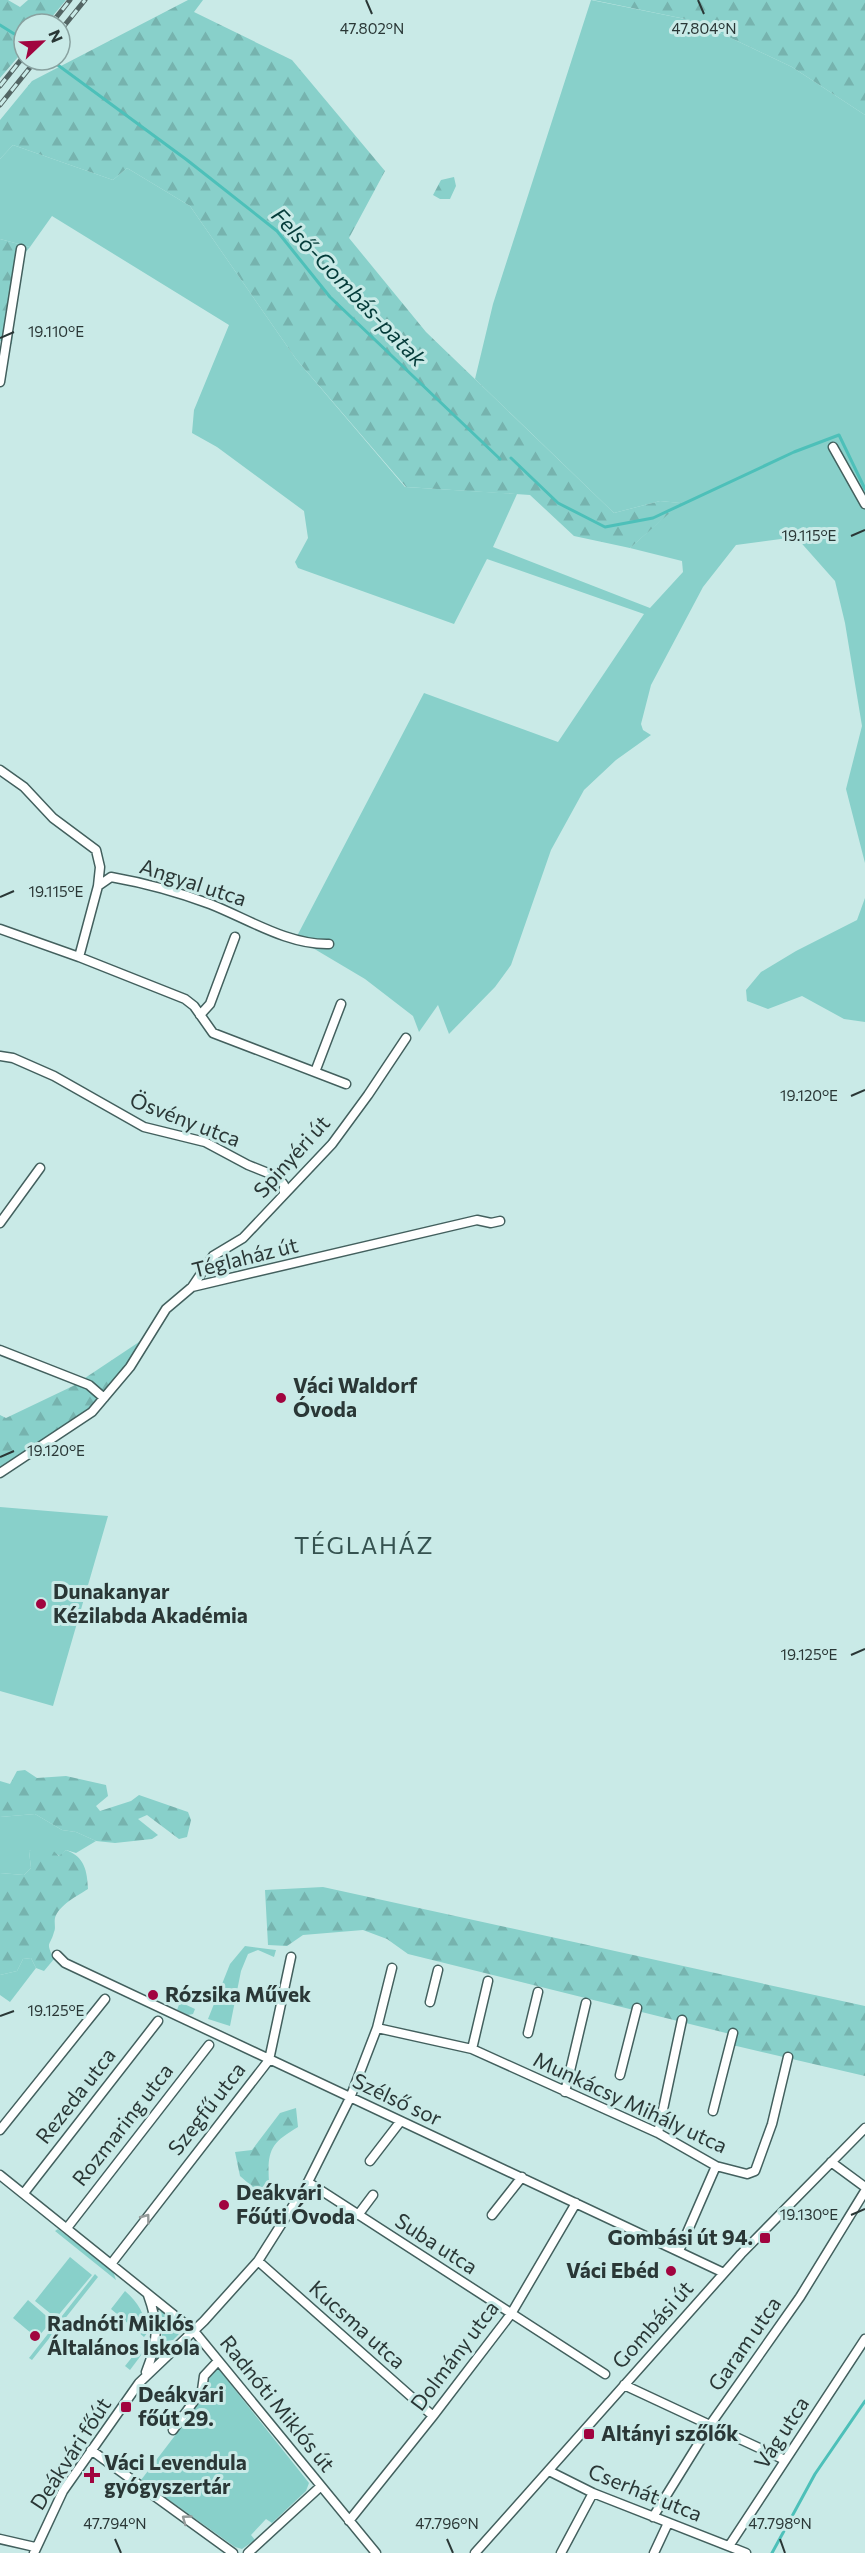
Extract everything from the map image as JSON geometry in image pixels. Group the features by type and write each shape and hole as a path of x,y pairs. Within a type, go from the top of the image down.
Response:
{"street":[{"path":"0,382 21,249"},
{"path":"833,447 865,504"},
{"path":"0,770 24,787 53,818 96,850 100,867 98,886 79,957"},
{"name":"Angyal utca","path":"98,886 111,877 146,883 208,903 300,941 311,944 329,944"},
{"path":"0,929 185,999 213,1033 346,1084"},
{"path":"200,1015 210,1004 235,937"},
{"path":"315,1072 341,1004"},
{"name":"Spinyéri út","path":"192,1287 213,1256 243,1238 332,1144 369,1095 406,1038"},
{"name":"Ösvény utca","path":"0,1056 13,1058 54,1076 144,1127 205,1142 278,1177 284,1185 284,1193"},
{"path":"0,1223 40,1168"},
{"name":"Téglaház út","path":"0,1473 92,1412 130,1367 166,1309 192,1287 477,1220 491,1223 500,1221"},
{"path":"0,1350 89,1385 104,1398"},
{"name":"Szélső sor","path":"57,1955 65,1963 724,2273"},
{"name":"Szegfű utca","path":"111,2264 269,2060 291,1957"},
{"name":"Deákvári főút","path":"34,2550 63,2491 144,2377 194,2331 258,2261 308,2182 350,2098 377,2028 392,1968"},
{"path":"430,2002 438,1970"},
{"path":"472,2049 488,1981"},
{"path":"528,2033 538,1992"},
{"path":"0,2130 105,1999"},
{"path":"565,2092 586,2003"},
{"path":"621,2074 637,2008"},
{"path":"658,2133 682,2020"},
{"name":"Rezeda utca","path":"24,2193 158,2021"},
{"name":"Munkácsy Mihály utca","path":"377,2028 472,2049 658,2133 716,2166 747,2174 755,2170 772,2124 788,2057"},
{"path":"713,2111 733,2033"},
{"name":"Rozmaring utca","path":"67,2228 208,2045"},
{"path":"370,2161 400,2122"},
{"name":"Gombási út","path":"475,2553 724,2273 865,2128"},
{"path":"831,2162 865,2187"},
{"path":"679,2251 716,2166"},
{"name":"Radnóti Miklós út","path":"0,2175 194,2331 376,2553"},
{"path":"492,2215 522,2177"},
{"name":"Suba utca","path":"308,2182 605,2374"},
{"name":"Garam utca","path":"653,2517 710,2425 800,2297 865,2191"},
{"path":"358,2215 373,2195"},
{"name":"Dolmány utca","path":"350,2521 511,2314 576,2203"},
{"name":"Kucsma utca","path":"258,2261 433,2416"},
{"name":"Deákvári főút","path":"144,2377 158,2328 148,2294"},
{"path":"157,2338 163,2346 174,2348"},
{"name":"Vág utca","path":"729,2546 865,2339"},
{"path":"173,2430 202,2390 204,2376 218,2361"},
{"path":"624,2385 785,2460"},
{"path":"91,2450 233,2553"},
{"name":"Cserhát utca","path":"549,2471 593,2493 746,2553"},
{"path":"248,2553 321,2486"},
{"path":"561,2553 593,2493"},
{"path":"654,2553 669,2523"},
{"path":"0,2539 34,2550"}],"green space":[{"path":"0,0 8,0 20,7 28,0 66,0 56,12 12,12 12,64 0,78"},
{"path":"188,0 203,0 194,12 292,60 385,171 349,238 426,332 614,513 660,501 681,503 630,548 574,536 530,495 406,487 296,359 190,206 127,168 113,180 13,145 0,159 0,120 32,81 49,72 72,72 72,60"},
{"path":"591,0 695,21 792,67 865,115 865,863 846,789 862,726 845,623 835,581 796,537 736,545 703,587 651,685 641,724 643,730 651,735 616,760 584,790 551,850 511,965 495,987 449,1034 438,1005 419,1032 413,1016 365,979 296,938 424,693 558,742 644,614 487,559 454,624 298,568 295,562 308,538 304,511 217,447 192,433 194,410 229,325 52,216 30,247 0,239 0,159 13,145 113,180 127,168 190,206 296,359 405,487 517,494 493,547 650,608 683,572 682,561 630,548 680,503 660,501 614,513 475,379 493,304"},
{"path":"593,0 865,0 865,115 792,67 695,21"},
{"path":"454,177 456,186 450,199 440,199 433,195 441,180"},
{"path":"0,239 30,247 18,261 12,344 0,341"},
{"path":"865,898 865,1022 844,1019 802,996 768,1009 747,1001 746,990 761,972 857,920"},
{"path":"142,1340 105,1397 0,1470 0,1415 6,1418 73,1386"},
{"name":"Dunakanyar Kézilabda Akadémia","path":"0,1507 108,1516 53,1706 0,1691"},
{"path":"25,1770 37,1778 66,1776 106,1785 108,1796 96,1806 100,1811 131,1801 139,1795 188,1812 191,1820 187,1837 179,1839 147,1815 138,1819 158,1835 152,1839 115,1843 96,1841 76,1832 62,1830 35,1814 0,1817 0,1781 10,1784 17,1771"},
{"path":"35,1814 62,1830 76,1832 96,1841 76,1853 66,1850 60,1856 45,1849 29,1851 31,1868 24,1875 0,1873 0,1817"},
{"path":"45,1843 59,1856 66,1850 81,1861 86,1871 88,1889 69,1901 57,1913 55,1930 49,1944 54,1959 44,1971 36,1968 31,1958 23,1959 17,1971 0,1975 0,1873 24,1875 31,1868 29,1851"},
{"path":"323,1887 865,2006 865,2076 728,2044 730,2034 408,1954 387,1939 363,1930 303,1935 287,1946 268,1945 265,1890"},
{"path":"245,1946 276,1950 274,1957 258,1950 248,1954 241,1971 230,2026 208,2019 230,1964"},
{"path":"31,1958 36,1968 10,2002 0,1995 0,1975 17,1971 23,1959"},
{"path":"180,2002 195,2009 193,2014 188,2015 177,2010"},
{"path":"296,2108 298,2127 276,2143 270,2155 269,2182 257,2191 240,2176 235,2152 252,2150 280,2113"},
{"path":"58,2229 113,2271 116,2280 55,2231"},
{"path":"70,2257 92,2275 56,2318 35,2301"},
{"path":"95,2274 98,2277 32,2360 29,2358"},
{"path":"125,2291 143,2314 148,2332 144,2337 111,2309"},
{"path":"28,2300 52,2321 37,2338 13,2318"},
{"path":"161,2311 182,2326 180,2333 159,2314"},
{"path":"160,2320 179,2334 173,2340 166,2341 162,2336"},
{"path":"141,2346 139,2351 142,2354 130,2370 125,2366"},
{"path":"217,2367 309,2483 306,2491 272,2523 266,2519 251,2535 255,2540 242,2549 235,2547 141,2480 193,2412 191,2410 204,2379"}],"waterway":[{"name":"Felső-Gombás-patak","path":"0,25 12,32"},
{"name":"Felső-Gombás-patak","path":"67,72 187,160 277,231 330,297 500,459"},
{"name":"Felső-Gombás-patak","path":"511,458 558,503 605,527 653,518 794,452 839,435 865,489"},
{"path":"772,2553 815,2474 865,2401"}],"railway":[{"path":"60,12 70,0"},
{"path":"72,16 85,0"},
{"path":"0,86 12,71"},
{"path":"0,105 26,72"}],"place":[{"name":"Váci Waldorf Óvoda","path":"281,1398"},
{"name":"Dunakanyar Kézilabda Akadémia","path":"41,1604"},
{"name":"Rózsika Művek","path":"153,1995"},
{"name":"Deákvári Főúti Óvoda","path":"224,2205"},
{"name":"Gombási út 94.","path":"765,2238"},
{"name":"Váci Ebéd","path":"671,2271"},
{"name":"Radnóti Miklós Általános Iskola","path":"35,2336"},
{"name":"Deákvári főút 29.","path":"126,2407"},
{"name":"Altányi szőlők","path":"589,2434"},
{"name":"Váci Levendula gyógyszertár","path":"92,2475"}],"district":[{"name":"TÉGLAHÁZ","path":"364,1546"}]}
